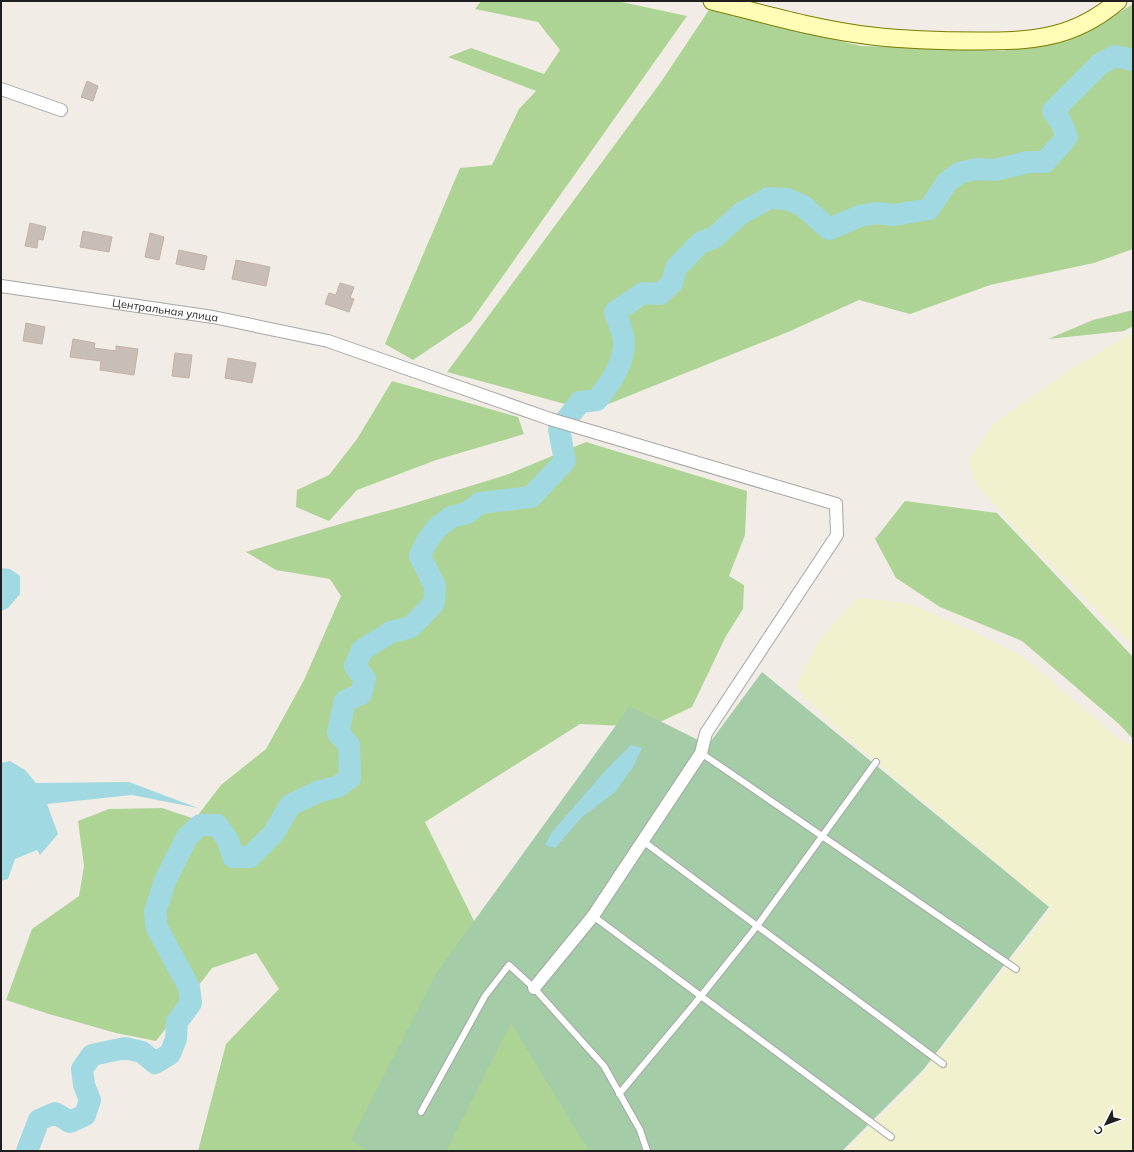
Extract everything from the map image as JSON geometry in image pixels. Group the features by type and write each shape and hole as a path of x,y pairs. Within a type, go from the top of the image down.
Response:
{"main road":[{"path":"712,1 823,28 872,36 949,41 1018,40 1048,36 1074,28 1105,12 1118,1"}],"street":[{"path":"1,89 61,110"},
{"name":"Центральная улица","path":"1,286 213,317 328,341 550,420 836,504 836,535 706,733 701,753"},
{"path":"534,988 593,916 701,753"}],"lane":[{"path":"701,753 1016,968"},
{"path":"619,1094 757,926 876,762"},
{"path":"643,841 943,1064"},
{"path":"593,916 891,1137"},
{"path":"421,1112 485,996 509,965 534,988 604,1066 640,1130 647,1151"}],"green space":[{"path":"481,1 617,1 687,16 471,321 413,360 385,344 460,168 492,165 519,109 536,91 448,57 471,48 544,74 560,50 538,22 475,9"},
{"path":"1133,4 1133,249 1094,263 990,285 910,314 859,300 788,332 591,411 447,372 661,82 709,10 861,46 1003,51 1087,32"},
{"path":"1133,310 1133,326 1124,331 1048,339 1093,320"},
{"path":"1133,332 1133,646 1017,530 976,484 969,459 993,424 1069,370"},
{"path":"392,381 518,417 524,434 436,460 357,490 329,521 296,507 297,490 329,475 357,439"},
{"path":"586,442 747,491 745,535 729,576 744,585 743,609 726,636 692,707 649,727 580,724 425,822 488,949 505,992 590,1151 198,1151 226,1044 279,989 256,953 212,968 156,1041 116,1033 6,1000 32,929 79,896 84,866 78,821 109,809 162,808 195,819 221,785 266,749 304,680 341,596 330,579 276,570 246,552 506,475"},
{"path":"905,501 997,513 1133,657 1133,739 1119,724 1022,641 940,607 896,578 875,539"},
{"path":"857,598 907,603 974,632 1022,656 1121,741 1133,745 1133,1151 846,1151 918,1080 1052,909 832,725 795,687 818,641"},
{"path":"762,672 1049,907 923,1070 842,1151 589,1151 511,1023 446,1151 369,1151 351,1140 437,972 630,706 708,745"}],"water":[{"path":"1,568 10,569 20,576 20,594 8,608 1,611"},
{"path":"631,745 642,748 633,767 615,792 581,818 555,848 545,845 552,832 605,771"},
{"path":"10,761 25,770 36,783 129,782 198,808 132,795 47,804 58,834 40,855 37,850 15,859 8,879 1,881 1,763"}],"building":[{"path":"87,81 98,86 93,101 81,97"},
{"path":"30,223 46,227 43,240 38,239 37,248 25,246"},
{"path":"83,231 112,237 109,252 80,247"},
{"path":"150,233 164,237 159,260 145,257"},
{"path":"179,250 207,256 204,270 176,264"},
{"path":"236,260 270,267 266,286 232,279"},
{"path":"340,283 354,287 350,298 354,299 349,312 325,304 329,293 336,295"},
{"path":"26,323 45,327 42,344 23,341"},
{"path":"73,339 95,343 94,348 116,351 116,346 138,349 134,375 100,370 101,361 70,357"},
{"path":"175,353 192,355 189,378 172,376"},
{"path":"228,358 256,363 252,383 225,378"}],"waterway":[{"path":"27,1151 39,1120 55,1113 70,1122 85,1115 90,1100 84,1085 82,1069 92,1055 125,1048 142,1052 155,1063 170,1054 176,1039 177,1022 191,1003 189,987 157,928 155,912 165,881 187,837 200,825 217,825 228,840 233,857 250,857 274,833 290,805 320,791 337,787 350,778 349,745 338,733 345,701 361,694 365,679 355,666 362,650 391,632 411,627 434,603 435,586 420,556 427,541 437,528 451,517 467,513 480,503 531,497 565,461 559,429 580,402 597,400 611,380 622,357 624,338 615,312 643,293 660,294 672,283 676,268 700,243 715,237 740,214 769,198 787,199 803,206 829,229 860,216 876,213 894,215 929,209 947,182 961,172 978,169 995,170 1028,162 1045,162 1067,137 1061,122 1053,111 1100,64 1115,56 1133,60"}]}
